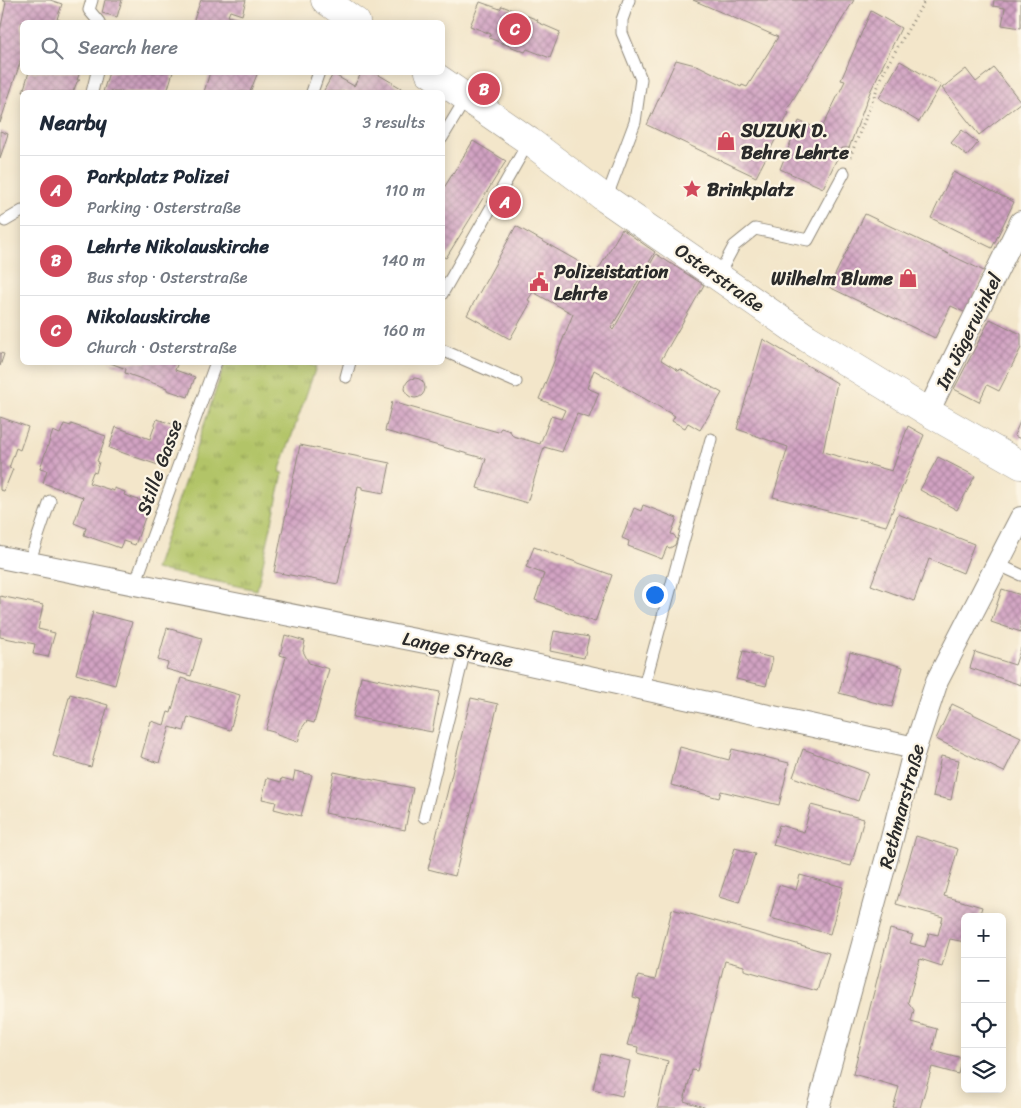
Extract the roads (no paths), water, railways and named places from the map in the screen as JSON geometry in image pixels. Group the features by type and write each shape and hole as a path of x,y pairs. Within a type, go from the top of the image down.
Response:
{"street":[{"name":"Osterstraße","path":"433,75 529,141 606,199 807,338 928,412 1021,465"},
{"name":"Im Jägerwinkel","path":"928,412 1021,222"},
{"name":"Rethmarstraße","path":"818,1108 892,842 915,748 936,682 1021,518"},
{"name":"Lange Straße","path":"0,557 465,650 915,748"}],"lane":[{"path":"92,0 89,10 97,20"},
{"path":"606,199 634,122 641,79 622,34 622,20 629,0"},
{"path":"92,90 96,75"},
{"path":"313,90 318,75"},
{"path":"445,133 466,98"},
{"path":"445,289 529,141"},
{"path":"718,276 734,246 755,229 808,240 844,173"},
{"path":"5,221 20,211"},
{"path":"445,351 516,382"},
{"name":"Stille Gasse","path":"135,584 215,365"},
{"path":"346,377 349,365"},
{"path":"643,690 711,440"},
{"path":"29,563 50,501"},
{"path":"997,564 1021,575"},
{"path":"424,817 465,650"}],"place":[{"name":"Nikolauskirche","path":"515,29"},
{"name":"Lehrte Nikolauskirche","path":"484,89"},
{"name":"SUZUKI D. Behre Lehrte","path":"726,141"},
{"name":"Brinkplatz","path":"692,189"},
{"name":"Parkplatz Polizei","path":"505,202"},
{"name":"Wilhelm Blume","path":"908,278"},
{"name":"Polizeistation Lehrte","path":"539,282"}]}
